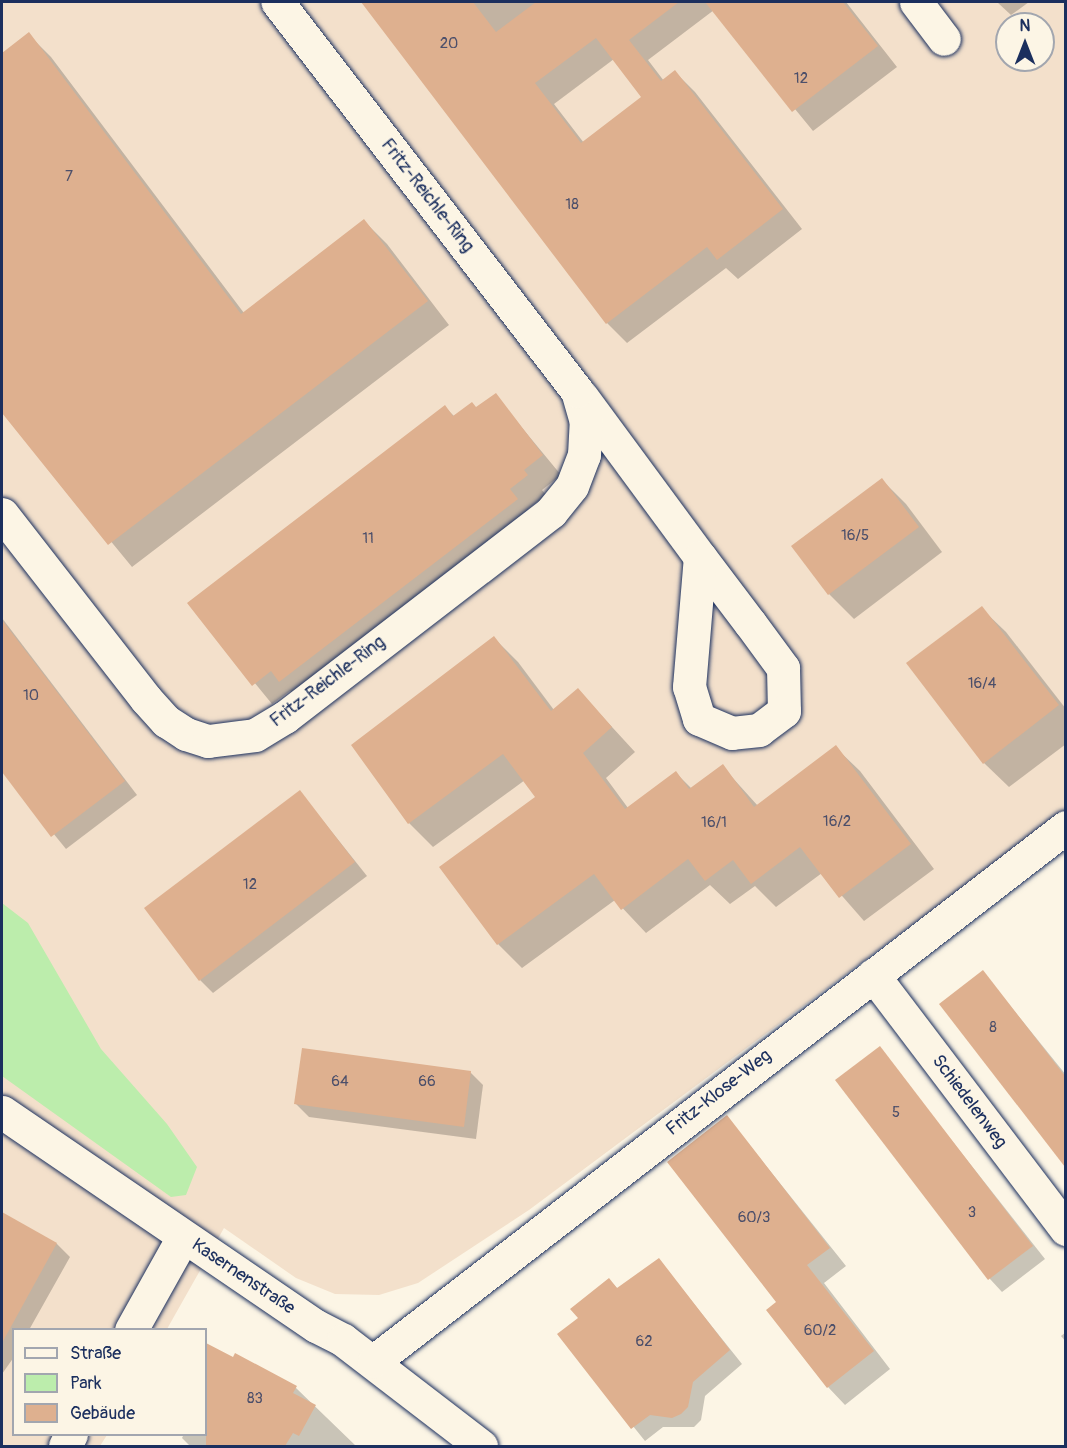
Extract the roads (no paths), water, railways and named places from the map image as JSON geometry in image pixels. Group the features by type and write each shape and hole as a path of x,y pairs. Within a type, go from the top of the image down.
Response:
{"street":[{"name":"Fritz-Reichle-Ring","path":"277,2 577,391 700,556 783,668 784,711 759,730 732,733 699,719 689,687 700,556"},
{"path":"916,2 944,39"},
{"name":"Fritz-Reichle-Ring","path":"2,514 166,721 186,734 208,741 255,735 285,717 551,512 572,486 584,455 586,422 577,391"},
{"name":"Fritz-Klose-Weg","path":"374,1361 1065,827"},
{"name":"Schiedelenweg","path":"873,975 1065,1229"},
{"name":"Kasernenstraße","path":"2,1112 183,1237 374,1361 481,1446"},
{"path":"132,1328 183,1237"}]}
